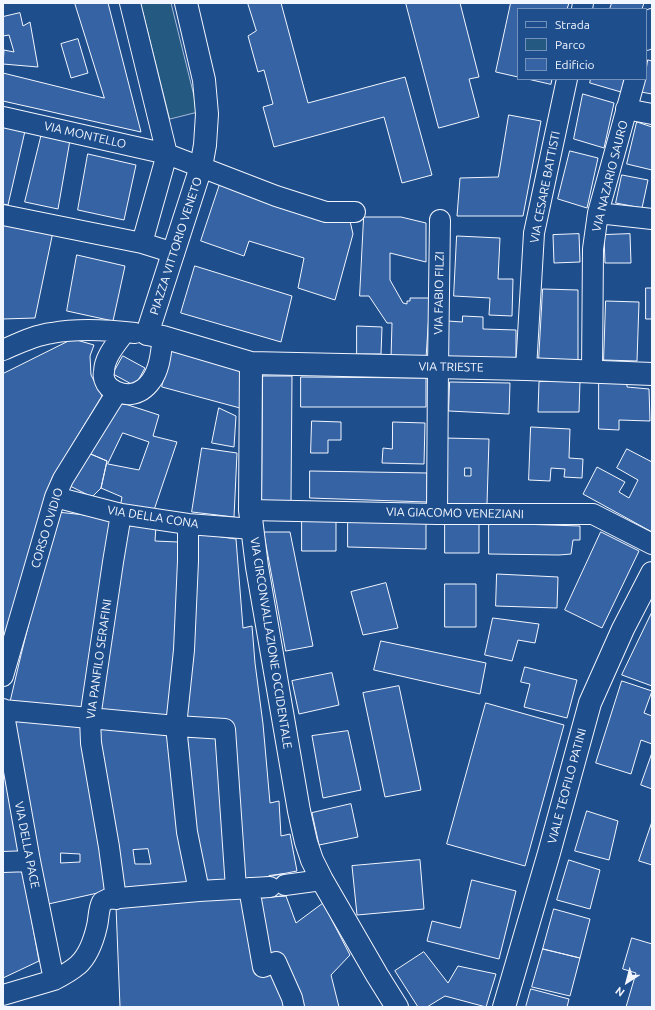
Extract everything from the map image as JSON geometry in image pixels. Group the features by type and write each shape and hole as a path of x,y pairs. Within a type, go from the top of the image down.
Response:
{"main road":[{"path":"186,3 204,80 208,114 201,167"},
{"name":"PIAZZA VITTORIO VENETO","path":"155,335 174,253 201,167"},
{"path":"155,335 251,362"},
{"name":"VIA TRIESTE","path":"251,362 526,369 652,374"},
{"name":"VIA CIRCONVALLAZIONE OCCIDENTALE","path":"251,362 252,519 257,567 299,811 306,842 312,860 322,880 397,1007"},
{"name":"VIALE TEOFILO PATINI","path":"504,1007 590,703 623,629 652,573"}],"street":[{"path":"130,3 167,154 142,244"},
{"path":"647,36 652,19"},
{"name":"VIA CESARE BATTISTI","path":"526,369 534,233 567,80"},
{"name":"VIA NAZARIO SAURO","path":"592,371 593,249 598,213 635,80"},
{"path":"626,109 652,114"},
{"name":"VIA MONTELLO","path":"3,117 167,154"},
{"name":"PIAZZA VITTORIO VENETO","path":"167,154 201,167"},
{"path":"201,167 276,196 326,212 355,212"},
{"path":"598,213 652,219"},
{"path":"3,215 142,244 174,253"},
{"name":"VIA FABIO FILZI","path":"437,514 440,220"},
{"path":"3,350 26,340 51,333 88,330 125,332 155,335 159,364 152,381 143,390 131,394 117,392 109,387 105,381 104,372 106,362 125,332"},
{"name":"CORSO OVIDIO","path":"3,676 55,497 62,479 117,392"},
{"name":"VIA DELLA CONA","path":"55,497 121,514 188,524 252,519"},
{"name":"VIA PANFILO SERAFINI","path":"112,899 109,847 91,743 90,718 111,570 121,514"},
{"name":"VIA GIACOMO VENEZIANI","path":"252,519 437,514 593,514 652,544"},
{"path":"188,524 184,650 176,726 188,832 198,891"},
{"path":"3,709 176,726 225,729 243,888 263,967 276,962 292,998 294,1007"},
{"name":"VIA DELLA PACE","path":"3,709 30,861 54,980"},
{"path":"3,862 30,861"},
{"path":"3,995 54,980 79,965 92,942 97,926 99,909 102,902 112,899 198,891 278,886 322,880"}],"green space":[{"path":"141,3 171,3 198,112 170,119"}],"building":[{"path":"75,3 108,3 141,132 3,101 3,73 104,98"},
{"path":"248,3 281,3 308,103 405,77 432,175 402,183 384,117 274,147 263,107 273,104 264,70 258,72 248,36 256,31"},
{"path":"406,3 460,3 479,77 469,79 479,117 439,128"},
{"path":"511,3 569,3 567,8 517,8 517,77 496,72"},
{"path":"612,3 644,3 642,8 610,8"},
{"path":"20,13 23,26 30,22 38,67 3,64 4,50 14,52 9,35 3,36 3,17"},
{"path":"78,39 88,73 71,78 61,44"},
{"path":"648,60 652,61 652,94 641,92 644,80 647,80"},
{"path":"533,80 552,80 551,84"},
{"path":"591,80 624,80 621,92 590,83"},
{"path":"583,94 614,103 604,148 574,139"},
{"path":"509,115 541,121 523,216 457,216 460,178 498,177"},
{"path":"637,122 652,127 652,170 627,164"},
{"path":"3,126 25,131 8,205 3,204"},
{"path":"42,133 70,140 58,209 25,202"},
{"path":"570,151 598,158 587,208 558,199"},
{"path":"88,154 136,165 124,220 78,210"},
{"path":"622,175 648,180 642,208 616,203"},
{"path":"220,184 350,221 353,234 335,300 298,288 304,258 249,241 244,256 201,241"},
{"path":"364,217 401,217 426,223 426,262 390,253 390,280 403,303 407,304 407,301 410,301 410,298 430,298 426,358 391,358 392,323 387,323 369,296 360,296"},
{"path":"3,220 54,227 35,318 3,319"},
{"path":"579,234 580,262 554,263 553,235"},
{"path":"630,234 631,263 605,263 604,235"},
{"path":"457,236 500,238 498,279 513,279 512,316 489,315 490,298 454,296"},
{"path":"77,255 125,266 113,321 67,311"},
{"path":"195,266 292,296 281,342 181,313"},
{"path":"646,288 652,288 652,319 646,319"},
{"path":"543,289 578,290 578,360 539,360"},
{"path":"606,301 639,302 637,361 604,360"},
{"path":"463,316 483,317 483,329 516,330 516,360 446,358 448,321 462,322"},
{"path":"357,326 382,327 381,354 357,354"},
{"path":"73,339 94,345 90,356 91,375 102,396 52,478 3,641 3,374"},
{"path":"171,351 241,369 240,408 162,387"},
{"path":"123,356 145,368 135,386 113,374"},
{"path":"263,376 292,376 291,501 262,501"},
{"path":"301,377 426,378 426,407 301,407"},
{"path":"599,380 627,381 627,387 649,389 650,421 619,420 619,430 599,429"},
{"path":"580,381 579,412 538,412 539,382"},
{"path":"450,382 510,383 509,414 449,411"},
{"path":"122,403 159,415 153,436 177,442 153,513 120,508 122,497 101,488 107,461 86,452","holes":["123,433 149,442 139,470 108,464"]},
{"path":"219,408 236,416 234,447 212,443"},
{"path":"312,421 341,422 341,440 328,440 328,453 311,453"},
{"path":"393,422 425,423 424,464 382,463 383,448 392,449"},
{"path":"531,427 570,429 569,458 583,459 582,478 564,477 565,469 551,468 550,481 529,480"},
{"path":"444,438 489,439 487,504 444,505","holes":["465,468 471,468 471,476 465,476"]},
{"path":"202,448 237,453 234,517 192,512"},
{"path":"627,449 652,462 652,532 583,494 597,467 625,482 619,492 629,498 638,480 617,468"},
{"path":"86,452 107,461 101,488 92,497 68,485"},
{"path":"310,471 427,473 427,502 310,498"},
{"path":"57,512 113,518 85,713 9,706"},
{"path":"348,519 426,521 426,549 348,547"},
{"path":"125,520 156,526 155,541 178,542 178,657 170,721 98,714"},
{"path":"302,520 336,520 336,551 302,551"},
{"path":"445,522 479,522 479,553 445,553"},
{"path":"489,523 580,526 580,540 573,540 571,554 489,554"},
{"path":"264,532 290,532 313,646 286,651"},
{"path":"601,532 639,551 602,628 565,610"},
{"path":"195,533 236,539 243,628 252,626 270,803 279,801 281,836 290,834 297,871 241,882 229,726 183,722"},
{"path":"497,574 558,577 557,608 496,606"},
{"path":"386,583 398,628 363,635 351,592"},
{"path":"445,584 476,584 476,627 445,627"},
{"path":"652,612 652,686 622,675"},
{"path":"493,618 539,624 535,643 518,640 512,661 485,655"},
{"path":"381,641 486,663 480,694 374,670"},
{"path":"525,667 577,680 567,718 524,707 530,684 521,682"},
{"path":"332,673 339,705 299,714 292,681"},
{"path":"622,681 652,691 644,713 652,716 652,744 641,740 631,774 596,763"},
{"path":"399,686 421,790 385,797 363,693"},
{"path":"486,703 564,725 525,866 447,844"},
{"path":"9,714 84,722 111,890 44,905","holes":["61,853 80,854 80,862 61,863"]},
{"path":"94,722 171,729 192,885 119,890","holes":["148,849 151,864 135,864 133,850"]},
{"path":"348,731 361,790 323,798 312,736"},
{"path":"182,732 221,734 232,883 205,883 192,826"},
{"path":"3,742 21,854 3,855"},
{"path":"652,753 652,789 641,785"},
{"path":"351,804 358,837 319,845 312,813"},
{"path":"587,811 618,821 609,860 575,851"},
{"path":"652,822 652,865 639,861"},
{"path":"420,860 424,909 357,915 352,866"},
{"path":"569,860 600,870 590,909 557,900"},
{"path":"22,867 39,961 3,978 3,869"},
{"path":"284,874 286,896 271,897 269,876"},
{"path":"472,880 516,891 499,959 427,941 432,921 460,928"},
{"path":"245,893 288,1007 120,1007 116,906"},
{"path":"286,896 296,923 323,903 350,955 331,975 339,1007 299,1007 267,958 255,899"},
{"path":"554,909 590,919 580,958 543,949"},
{"path":"632,938 652,944 652,1007 626,1007 636,973 623,969"},
{"path":"543,949 580,958 570,996 532,987"},
{"path":"424,952 448,983 458,966 496,974 486,1007 445,996 427,1007 418,1007 395,971"},
{"path":"531,989 569,999 567,1007 526,1007"}]}
